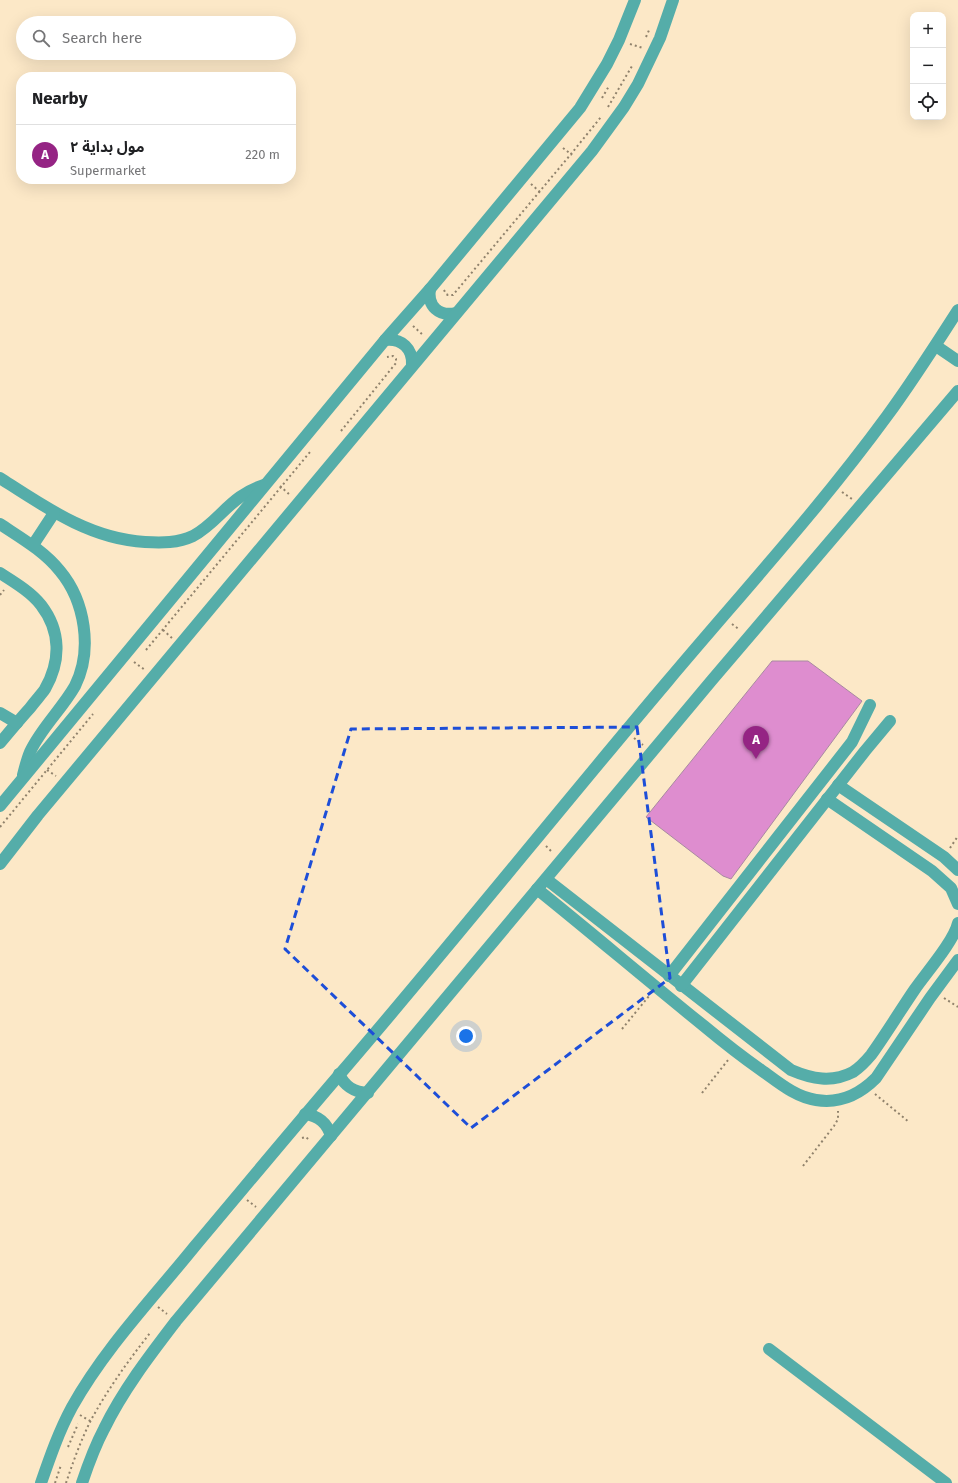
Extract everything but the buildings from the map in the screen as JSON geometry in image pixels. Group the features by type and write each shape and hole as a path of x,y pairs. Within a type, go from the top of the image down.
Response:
{"street":[{"path":"0,806 385,340 430,289 522,177 557,144 595,86 619,40 635,0"},
{"path":"0,864 153,677 609,129 638,84 654,52 673,0"},
{"path":"430,289 429,299 434,307 441,313 456,313"},
{"path":"41,1483 56,1439 71,1409 87,1382 124,1333 155,1304 244,1198 305,1114 403,1000 625,731 723,617 838,488 936,346 958,310"},
{"path":"385,340 395,340 404,344 412,355 412,365"},
{"path":"936,346 958,361"},
{"path":"82,1483 104,1428 136,1375 176,1321 368,1093 444,998 958,391"},
{"path":"0,478 54,513 84,528 112,537 141,542 171,542 182,540 211,524 240,497 269,481"},
{"path":"33,545 54,513"},
{"path":"0,524 33,545 61,571 78,602 85,638 84,655 75,686 30,751 22,780"},
{"path":"0,573 28,592 41,605 50,621 56,638 57,656 53,674 44,690 0,743"},
{"path":"669,976 852,742 870,705"},
{"path":"0,713 17,723"},
{"path":"681,986 855,763 890,721"},
{"path":"843,753 855,763"},
{"path":"838,785 944,857 958,870"},
{"path":"827,799 932,871 950,888 958,904"},
{"path":"546,879 681,986 791,1070 804,1076 832,1079 853,1072 870,1056 915,988 951,940 958,923"},
{"path":"537,890 735,1051 798,1096 817,1101 847,1098 867,1087 884,1068 932,995 958,960"},
{"path":"592,934 600,922"},
{"path":"915,988 932,995"},
{"path":"339,1074 347,1086 360,1092 368,1093"},
{"path":"305,1114 322,1120 331,1136"},
{"path":"769,1349 946,1483"}],"path":[{"path":"639,54 650,28"},
{"path":"629,50 634,38"},
{"path":"619,40 654,52"},
{"path":"607,108 632,65"},
{"path":"598,103 611,81"},
{"path":"446,287 444,290 446,294 453,295 604,113"},
{"path":"557,144 567,142"},
{"path":"557,144 558,153"},
{"path":"557,144 583,162"},
{"path":"522,177 550,200"},
{"path":"533,186 537,180"},
{"path":"404,319 432,342"},
{"path":"340,433 396,364 396,359 393,356 387,357"},
{"path":"144,652 312,450"},
{"path":"269,481 281,487 299,502"},
{"path":"838,488 838,498"},
{"path":"838,488 860,506"},
{"path":"723,617 749,636"},
{"path":"153,621 180,646"},
{"path":"125,655 153,677"},
{"path":"135,663 140,657"},
{"path":"144,670 148,664"},
{"path":"0,827 96,710"},
{"path":"625,731 651,753"},
{"path":"36,762 66,783"},
{"path":"622,1029 657,988"},
{"path":"932,995 958,1006"},
{"path":"702,1093 735,1051"},
{"path":"867,1087 909,1122"},
{"path":"803,1166 838,1119 836,1100"},
{"path":"244,1198 253,1196"},
{"path":"244,1198 265,1214"},
{"path":"155,1304 155,1313"},
{"path":"155,1304 176,1321"},
{"path":"71,1409 104,1428"},
{"path":"65,1453 85,1410"},
{"path":"55,1483 63,1461"}],"highlighted area":[{"path":"637,727 670,978 471,1128 285,949 351,729"}],"place":[{"name":"مول بداية ۲","path":"756,759"}]}
